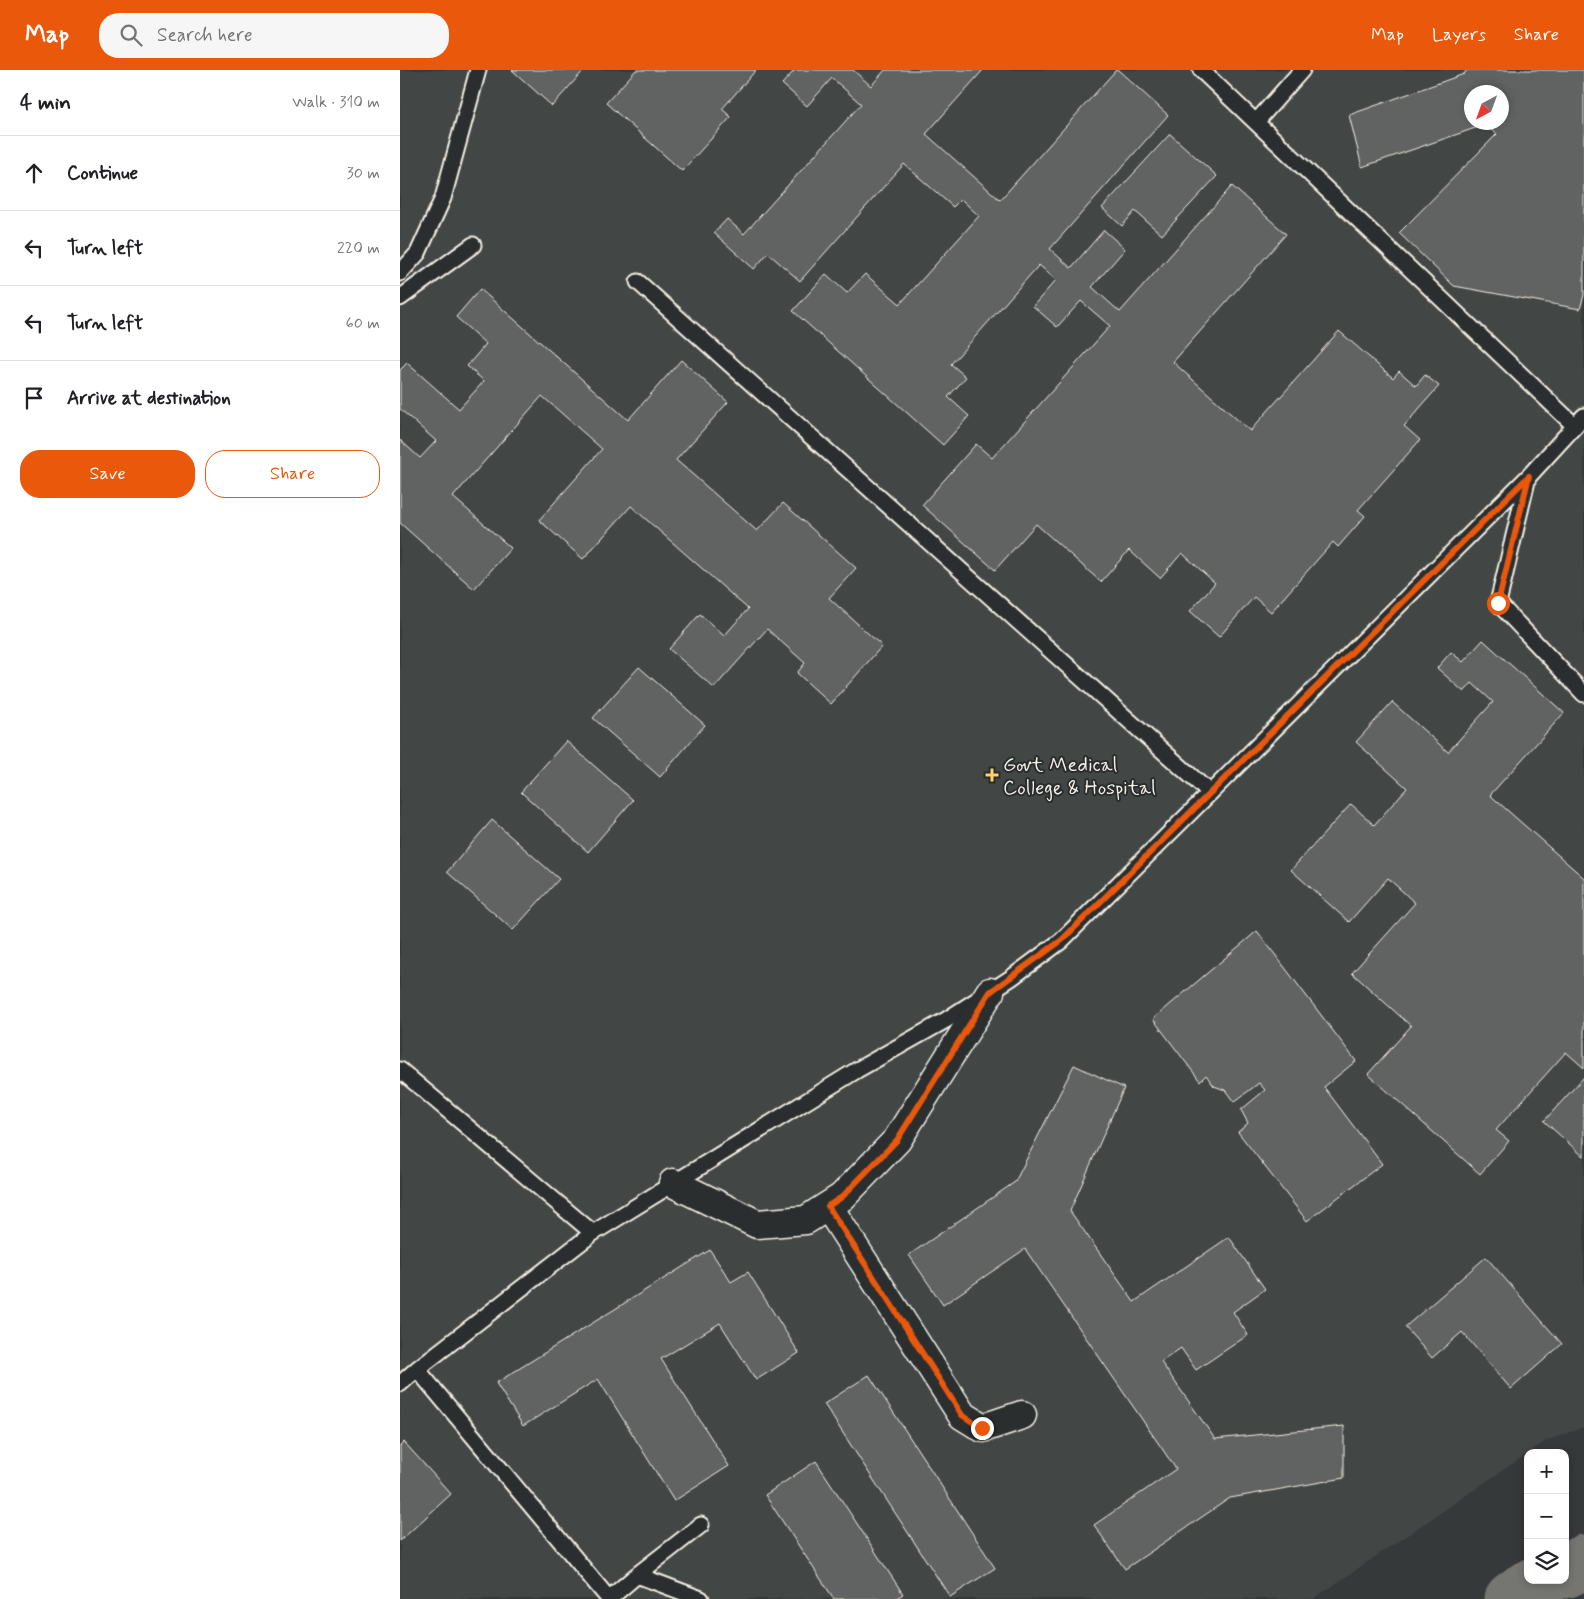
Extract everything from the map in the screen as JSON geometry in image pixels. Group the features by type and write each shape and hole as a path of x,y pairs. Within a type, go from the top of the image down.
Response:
{"street":[{"path":"673,1183 756,1224 806,1220 842,1197 897,1140 990,992"},
{"path":"828,1206 962,1415 982,1428 1022,1415"}],"lane":[{"path":"400,273 418,253 442,198 478,70"},
{"path":"400,1384 592,1233 857,1070 946,1020 990,992 1062,940 1529,476 1579,421 1201,70"},
{"path":"1256,122 1302,70"},
{"path":"400,298 473,244"},
{"path":"638,282 1210,793"},
{"path":"1529,476 1498,603 1584,694"},
{"path":"400,1070 592,1233"},
{"path":"417,1369 609,1599 637,1574 701,1525"},
{"path":"637,1574 701,1599"}],"shaded area":[{"name":"Govt Medical College & Hospital","path":"400,70 1584,70 1584,1427 1546,1441 1534,1449 1524,1449 1524,1456 1313,1599 400,1599"}],"building":[{"path":"512,70 584,70 552,106"},
{"path":"636,70 756,70 722,109 731,117 682,171 606,103"},
{"path":"795,70 853,70 871,86 885,70 983,70 926,134 1000,200 1118,70 1168,115 1050,249 1071,268 1104,230 1125,249 1092,287 1120,312 1232,186 1286,234 1173,362 1250,431 1339,331 1393,378 1399,371 1416,386 1425,375 1439,386 1404,426 1420,440 1358,510 1365,516 1338,547 1333,542 1271,612 1254,597 1219,637 1190,611 1215,583 1182,553 1160,578 1129,550 1101,582 1036,524 995,570 922,505 976,444 992,458 1110,326 1081,301 1057,327 1033,306 1056,280 1039,265 951,364 966,377 948,397 969,416 943,445 793,311 826,274 847,293 865,274 900,304 979,216 961,199 953,207 904,164 800,281 768,253 754,269 714,233 727,219 744,234 861,104 832,78 807,106 782,84"},
{"path":"1467,70 1584,70 1584,295 1580,309 1454,286 1399,233 1497,134 1491,130 1509,130 1509,85 1464,85 1464,130 1469,130 1362,167 1349,115 1464,74"},
{"path":"1170,134 1217,176 1162,235 1135,211 1122,226 1102,208"},
{"path":"480,289 628,420 681,360 728,402 676,460 757,531 783,503 856,568 829,598 882,646 831,704 797,673 805,663 767,629 714,688 669,649 700,614 724,636 748,609 631,506 583,559 539,520 602,449 542,396 453,497 511,548 474,589 400,523 400,440 420,458 436,441 400,409 400,370 407,363 459,409 484,381 467,366 486,344 456,317"},
{"path":"1483,640 1564,713 1490,795 1584,878 1584,1068 1566,1052 1496,1130 1509,1141 1480,1174 1368,1074 1411,1026 1352,973 1415,903 1388,878 1349,922 1291,870 1351,804 1374,825 1407,788 1356,742 1392,702 1448,752 1493,702 1472,683 1464,692 1437,668 1451,652 1463,662"},
{"path":"639,667 705,725 660,777 593,718"},
{"path":"566,741 633,800 588,852 521,792"},
{"path":"492,820 559,879 513,930 447,872"},
{"path":"1257,931 1356,1061 1324,1087 1382,1164 1307,1221 1238,1132 1248,1123 1241,1110 1265,1090 1259,1083 1234,1102 1225,1090 1214,1086 1206,1075 1200,1081 1153,1019"},
{"path":"1074,1065 1124,1088 1070,1211 1134,1302 1229,1237 1265,1289 1233,1312 1248,1335 1196,1370 1181,1348 1161,1362 1215,1439 1344,1426 1344,1478 1230,1498 1125,1569 1094,1525 1176,1469 1025,1249 943,1305 909,1255 1015,1182"},
{"path":"1584,1077 1584,1157 1544,1121"},
{"path":"710,1250 731,1282 748,1272 799,1353 756,1380 720,1323 661,1359 729,1466 674,1501 598,1379 523,1426 496,1383"},
{"path":"1486,1257 1562,1344 1511,1389 1462,1332 1432,1358 1405,1327"},
{"path":"869,1375 995,1568 950,1597 824,1404"},
{"path":"404,1442 451,1494 400,1541 400,1446"},
{"path":"816,1461 903,1594 895,1599 834,1599 765,1495"}],"waterway":[{"path":"1569,1569 1584,1562"},
{"path":"1512,1599 1536,1584"}],"place":[{"name":"Govt Medical College & Hospital","path":"992,775"}],"route":[{"path":"982,1428 962,1415 828,1206 842,1197 897,1140 990,992 1062,940 1529,476 1498,603"}]}
